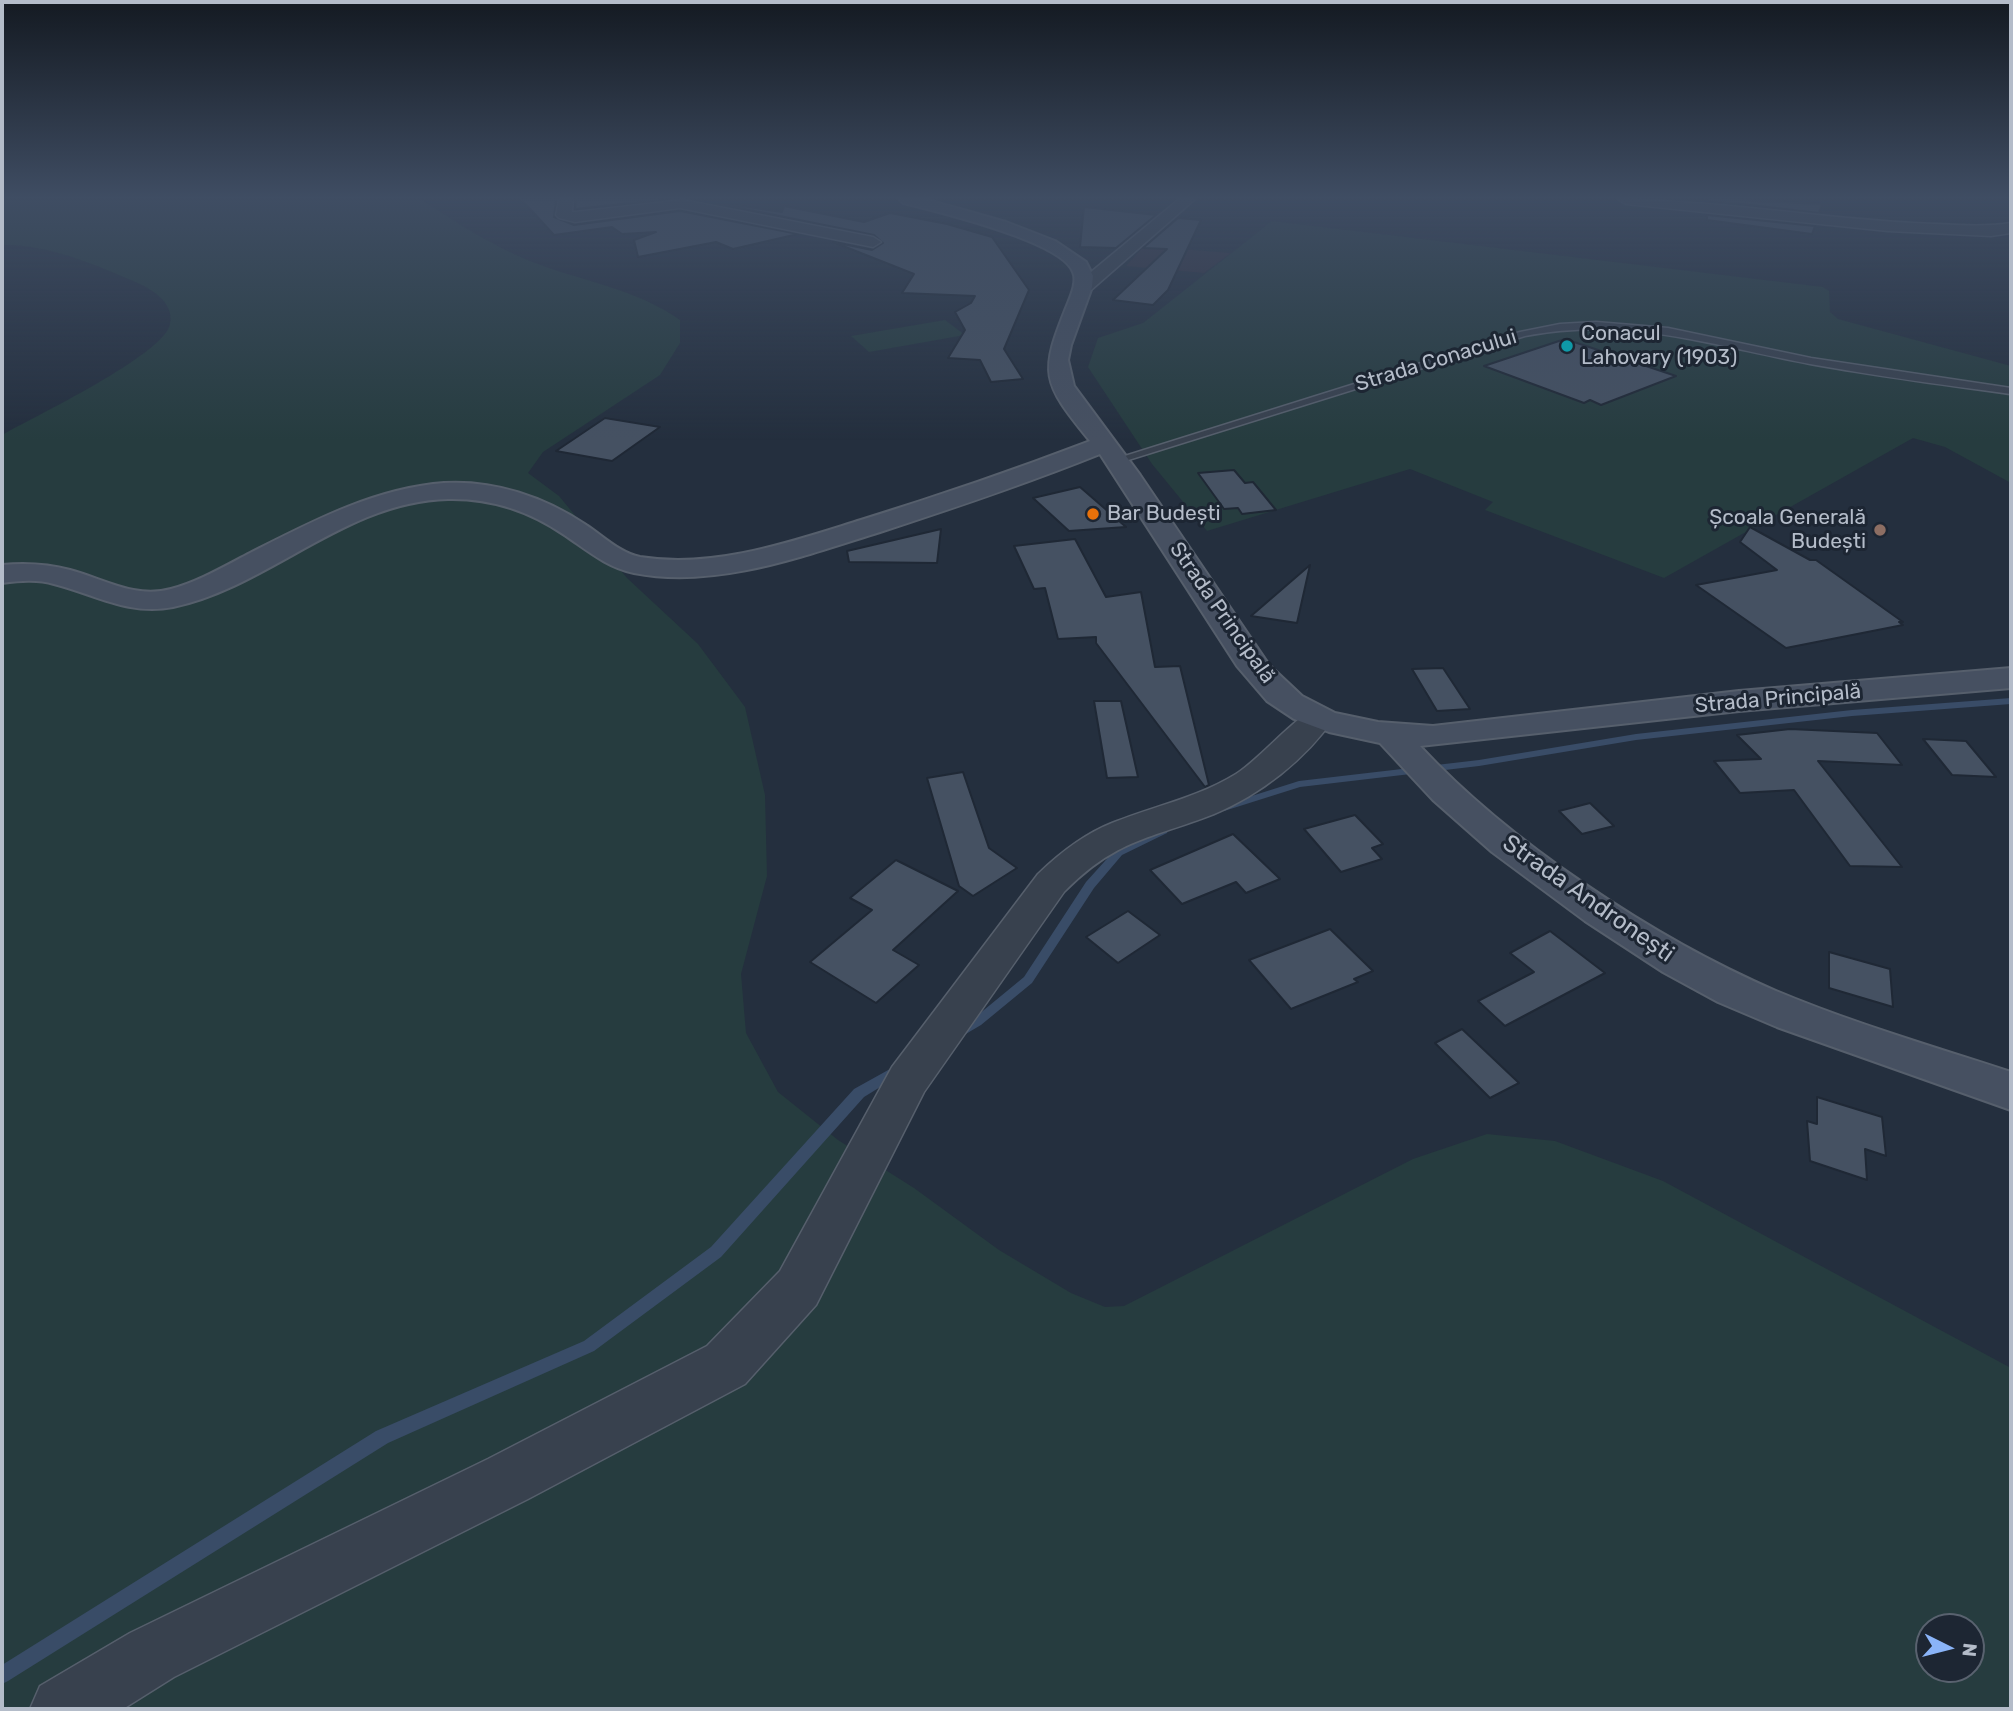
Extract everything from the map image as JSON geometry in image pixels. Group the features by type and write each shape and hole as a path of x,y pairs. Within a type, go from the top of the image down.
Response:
{"main road":[{"path":"1084,280 1085,286"},
{"name":"Strada Principală","path":"1085,286 1058,350 1058,373 1067,393 1112,452 1266,682 1290,703 1318,718 1350,727 1407,754 1433,736 1739,701 2011,678"},
{"path":"2,574 48,574 137,601 176,598 219,580 304,537 394,499 464,490 491,492 550,514 577,530 602,550 626,562 656,567 711,566 744,561 807,545 1112,452"},
{"name":"Strada Andronești","path":"1407,754 1451,800 1539,869 1599,913 1679,962 1761,1002 2011,1091"}],"street":[{"path":"1085,286 1092,280"},
{"path":"63,1709 152,1655 508,1479 726,1364 798,1288 908,1080 1052,883 1072,862 1100,844 1135,827 1176,816 1221,798 1254,779 1287,752 1318,718"}],"lane":[{"name":"Strada Conacului","path":"1112,452 1510,338 1560,327 1611,325 1655,328 1813,362 2011,391"}],"green space":[{"path":"129,280 585,280 645,300 680,320 680,343 660,375 543,452 528,473 559,496 627,578 698,644 745,707 765,795 767,876 741,974 746,1033 778,1092 838,1140 914,1188 999,1250 1071,1293 1105,1307 1124,1306 1413,1159 1487,1134 1555,1141 1663,1181 2011,1368 2011,1709 2,1709 2,435 95,384 146,352 162,337 170,324 168,308 159,296"},
{"path":"1198,280 1763,280 1823,287 1829,291 1830,312 1838,319 2011,366 2011,483 1945,447 1913,438 1664,578 1485,510 1493,502 1410,469 1207,531 1152,464 1088,367 1098,338 1143,323"},
{"path":"945,320 965,335 869,352 851,336"}],"building":[{"path":"910,280 1022,280 1029,290 1004,349 1023,379 991,382 980,360 948,358 965,330 955,312 971,303 975,296 902,293"},
{"path":"1134,280 1173,280 1168,290 1153,305 1113,300"},
{"path":"1565,339 1676,376 1601,405 1590,400 1584,403 1484,366"},
{"path":"605,418 660,427 612,461 556,451"},
{"path":"1234,470 1245,483 1253,482 1276,510 1242,514 1238,508 1224,509 1198,473"},
{"path":"1080,487 1126,527 1069,531 1033,498"},
{"path":"1750,527 1810,560 1816,560 1903,622 1899,622 1903,625 1786,648 1696,585 1777,570 1740,542"},
{"path":"941,529 937,563 849,562 847,551"},
{"path":"1075,539 1106,597 1141,592 1155,667 1180,666 1209,785 1205,787 1096,643 1096,637 1058,639 1045,588 1034,589 1014,546"},
{"path":"1310,565 1297,623 1251,616"},
{"path":"1443,668 1470,709 1437,711 1412,669"},
{"path":"1094,701 1121,701 1138,777 1107,778"},
{"path":"1790,729 1877,733 1902,765 1818,761 1902,867 1850,866 1794,790 1740,793 1714,761 1761,759 1737,735"},
{"path":"1923,739 1966,741 1996,777 1952,775"},
{"path":"963,772 989,848 1017,868 973,896 959,886 927,778"},
{"path":"1590,803 1614,826 1582,834 1559,811"},
{"path":"1355,815 1383,844 1372,848 1382,859 1341,872 1304,829"},
{"path":"1233,834 1280,879 1246,893 1236,882 1182,904 1150,870"},
{"path":"896,860 958,891 893,950 919,965 876,1003 810,962 872,910 850,898"},
{"path":"1128,911 1160,935 1118,963 1086,937"},
{"path":"1330,929 1373,971 1354,979 1358,982 1291,1009 1249,960"},
{"path":"1550,931 1605,973 1505,1026 1478,1001 1534,972 1510,953"},
{"path":"1829,952 1890,969 1893,1007 1829,988"},
{"path":"1462,1029 1519,1083 1490,1098 1435,1043"},
{"path":"1817,1097 1882,1117 1886,1156 1865,1149 1867,1180 1810,1161 1807,1121 1817,1124"}],"waterway":[{"path":"1224,808 1299,784 1479,763 1636,737 1852,713 2011,701"},
{"path":"960,1032 977,1022 1028,980 1090,885 1118,853 1163,831"},
{"path":"2,1675 382,1437 589,1346 716,1252 859,1093 899,1069"}],"place":[{"name":"Conacul Lahovary (1903)","path":"1567,346"},
{"name":"Bar Budești","path":"1093,514"},
{"name":"Școala Generală Budești","path":"1880,530"}]}
